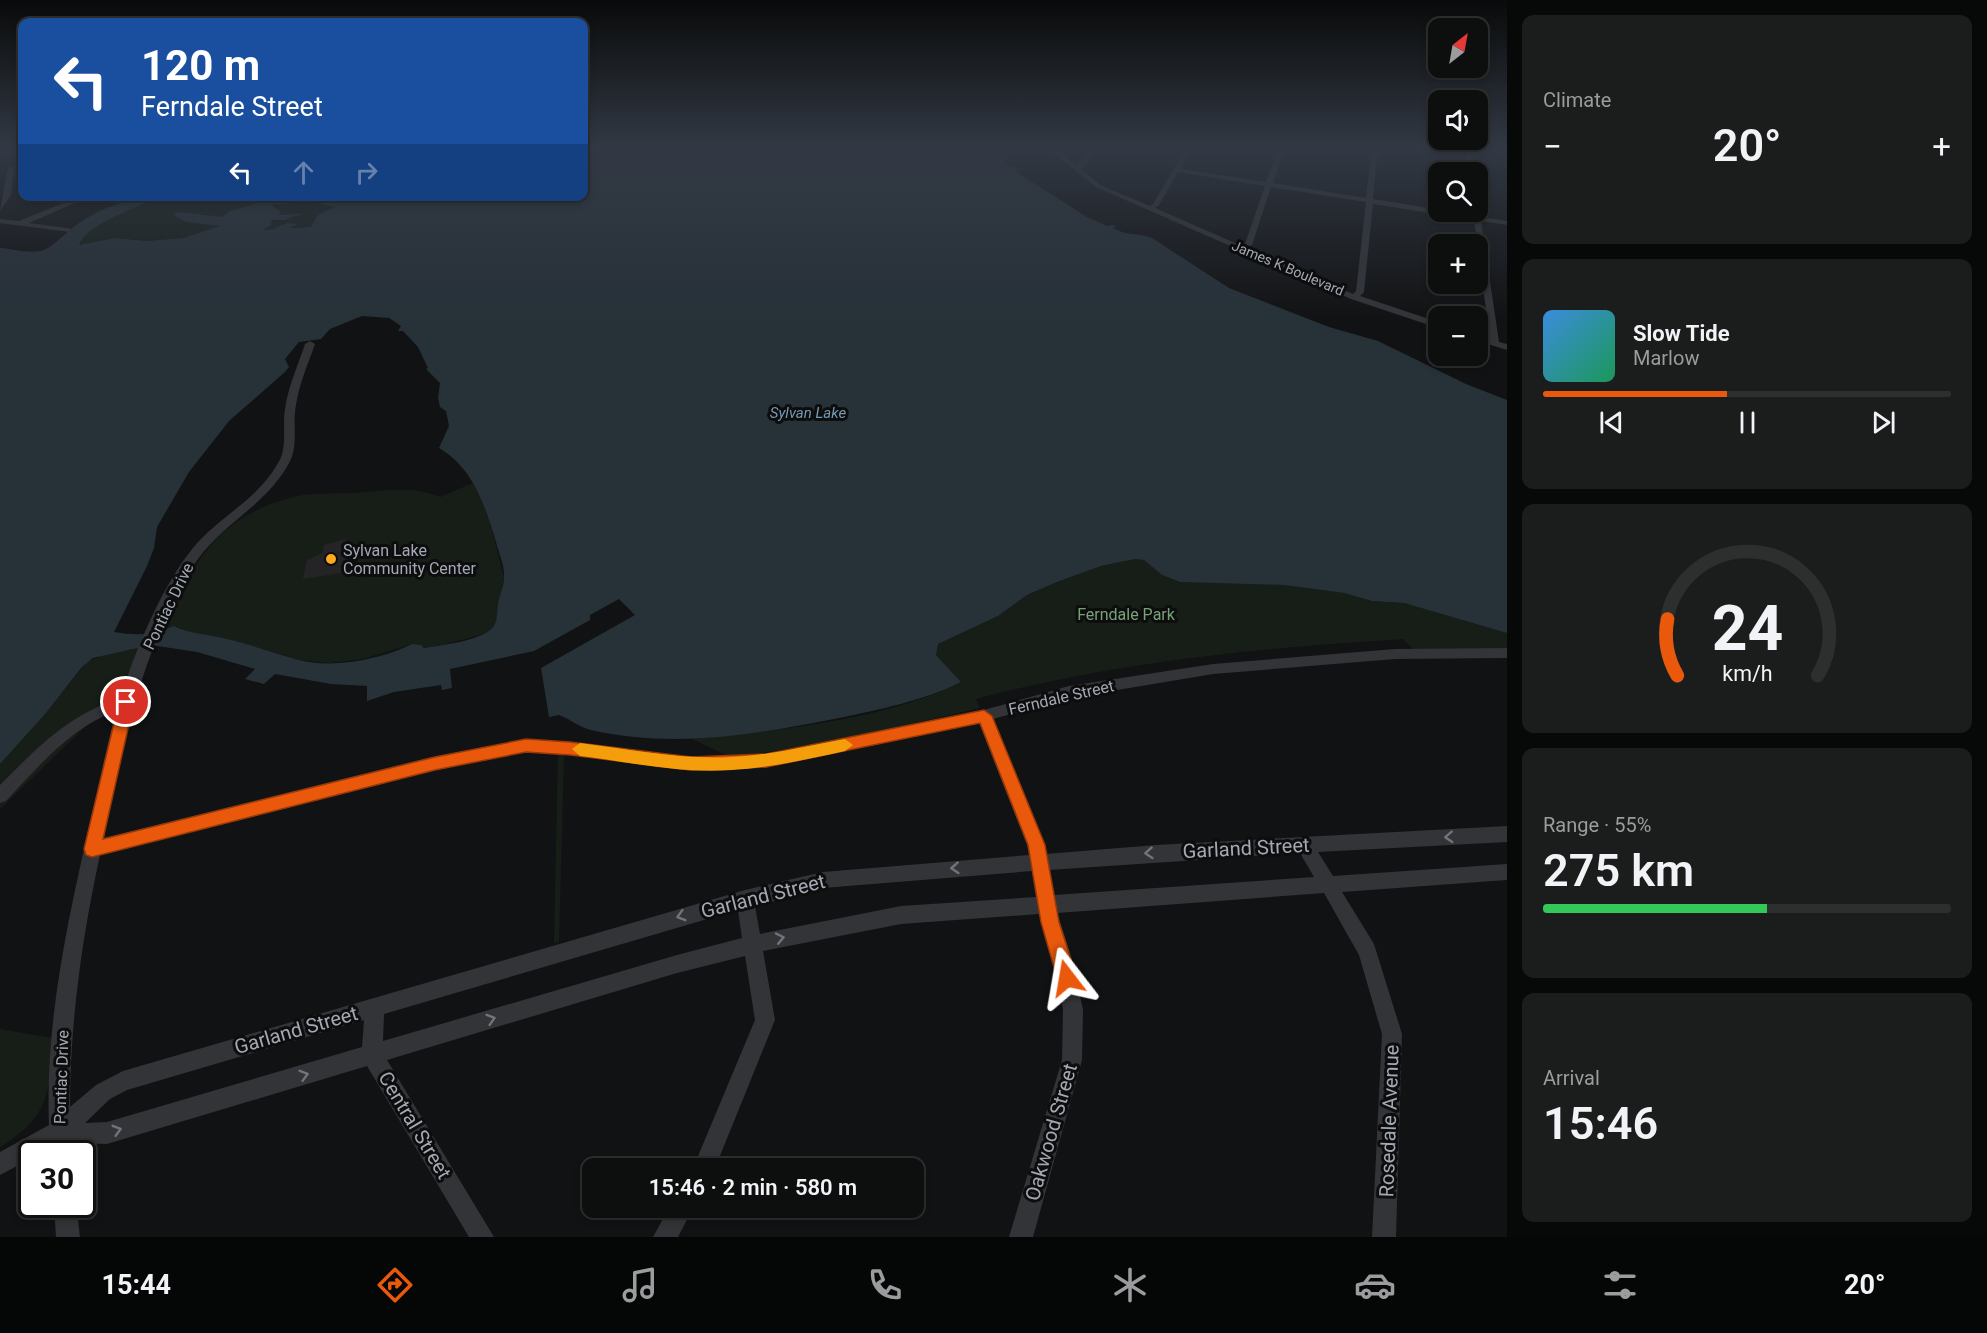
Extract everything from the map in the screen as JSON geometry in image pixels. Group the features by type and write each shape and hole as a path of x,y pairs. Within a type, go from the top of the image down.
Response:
{"street":[{"path":"22,223 67,205"},
{"name":"James K Boulevard","path":"1139,205 1354,297 1428,322"},
{"path":"1149,209 1155,205"},
{"path":"1242,249 1248,245 1262,205"},
{"path":"1354,297 1360,292 1369,205"},
{"path":"1398,205 1428,209"},
{"path":"1488,218 1507,223"},
{"path":"0,221 67,230"},
{"path":"1478,222 1495,343"},
{"path":"1488,341 1507,347"},
{"name":"Pontiac Drive","path":"60,1140 64,1015 76,927 126,702 150,640 184,570 196,553 267,486 283,465 291,442 291,407 310,344"},
{"name":"Ferndale Street","path":"92,849 435,764 526,746 570,748 691,764 730,764 777,759 984,716 1069,692 1213,669 1395,654 1507,652"},
{"path":"0,795 72,725 96,712 126,702"},
{"name":"Oakwood Street","path":"984,716 1036,845 1046,903 1064,962 1073,1010 1072,1060 1021,1237"},
{"name":"Garland Street","path":"0,1164 59,1131 103,1092 123,1081 745,899 838,878 1305,844 1507,834"},
{"name":"Rosedale Avenue","path":"1305,844 1367,951 1392,1034 1384,1237"},
{"path":"59,1131 107,1133 576,993 754,944 901,915 1507,872"},
{"path":"708,1158 765,1020 745,899"},
{"name":"Central Street","path":"374,1007 372,1055 482,1237"},
{"path":"66,1218 68,1237"},
{"path":"665,1237 676,1218"}],"green space":[{"path":"143,205 252,205 230,211 222,217 177,213 175,215 196,223 221,226 183,238 146,241 115,238 79,245 93,229 115,216"},
{"path":"324,205 335,207 319,216 311,227 289,228 296,224 289,223 276,227 278,229 263,231 271,225 273,220 278,221 301,215 278,215 280,212 271,206"},
{"path":"475,482 489,518 504,577 497,620 484,634 424,648 412,644 363,659 329,663 300,660 223,638 187,632 174,626 158,634 182,588 207,549 241,519 263,507 290,498 314,494 408,490 440,497"},
{"name":"Ferndale Park","path":"1135,559 1144,560 1162,575 1180,582 1284,585 1344,593 1372,601 1404,603 1507,633 1507,649 1413,649 1403,639 1241,652 1081,675 976,699 980,708 854,737 744,756 728,756 692,739 830,722 900,706 932,695 961,682 936,655 938,644 998,616 1027,595 1057,582 1101,566"},
{"path":"139,646 123,690 0,809 0,764 46,713 87,662 106,654 131,650"},
{"path":"558,752 564,753 559,942 554,943"},
{"path":"0,1029 53,1038 48,1088 44,1101 29,1124 17,1136 0,1147"}],"water":[{"name":"Sylvan Lake","path":"116,205 141,205 92,229 79,245 115,238 146,241 183,238 220,226 186,222 174,215 177,212 222,217 230,211 252,205 277,205 272,205 281,212 278,215 304,214 285,219 296,220 272,220 271,225 263,230 277,229 274,228 288,223 298,224 289,228 311,227 317,216 335,207 324,205 1068,205 1107,226 1116,225 1113,228 1124,233 1152,238 1229,288 1329,327 1378,341 1466,384 1507,400 1507,633 1404,603 1372,601 1344,593 1284,585 1180,582 1162,575 1144,560 1135,559 1101,566 1057,582 1027,595 998,616 938,644 936,655 961,682 947,689 901,704 778,729 715,737 653,738 622,736 591,730 559,715 549,717 541,668 635,615 619,599 590,615 590,620 534,651 450,669 452,688 442,690 441,685 394,692 367,701 367,686 331,684 275,674 264,684 245,679 255,669 197,652 151,645 93,658 82,667 46,713 0,764 0,248 30,252 41,251 90,216","holes":["362,316 389,318 401,326 398,331 403,331 418,347 428,368 426,369 440,383 438,398 440,407 446,411 449,426 439,448 461,466 476,489 503,564 504,581 493,627 480,636 461,642 424,648 421,645 412,644 372,658 342,663 312,663 174,626 144,634 114,632 147,566 154,548 157,527 189,472 229,421 285,372 289,367 285,359 299,342 321,339 330,329"]}],"building":[{"name":"Sylvan Lake Community Center","path":"346,539 346,545 353,544 349,566 343,567 341,573 303,579 307,560 322,553 324,545"}],"slow traffic":[{"path":"580,749 691,764 730,764 766,761 845,745"}],"place":[{"name":"Sylvan Lake Community Center","path":"331,559"}],"route":[{"path":"126,702 92,849 435,764 526,746 570,748 691,764 730,764 766,761 984,716 1036,845 1050,922 1067,978"}]}
